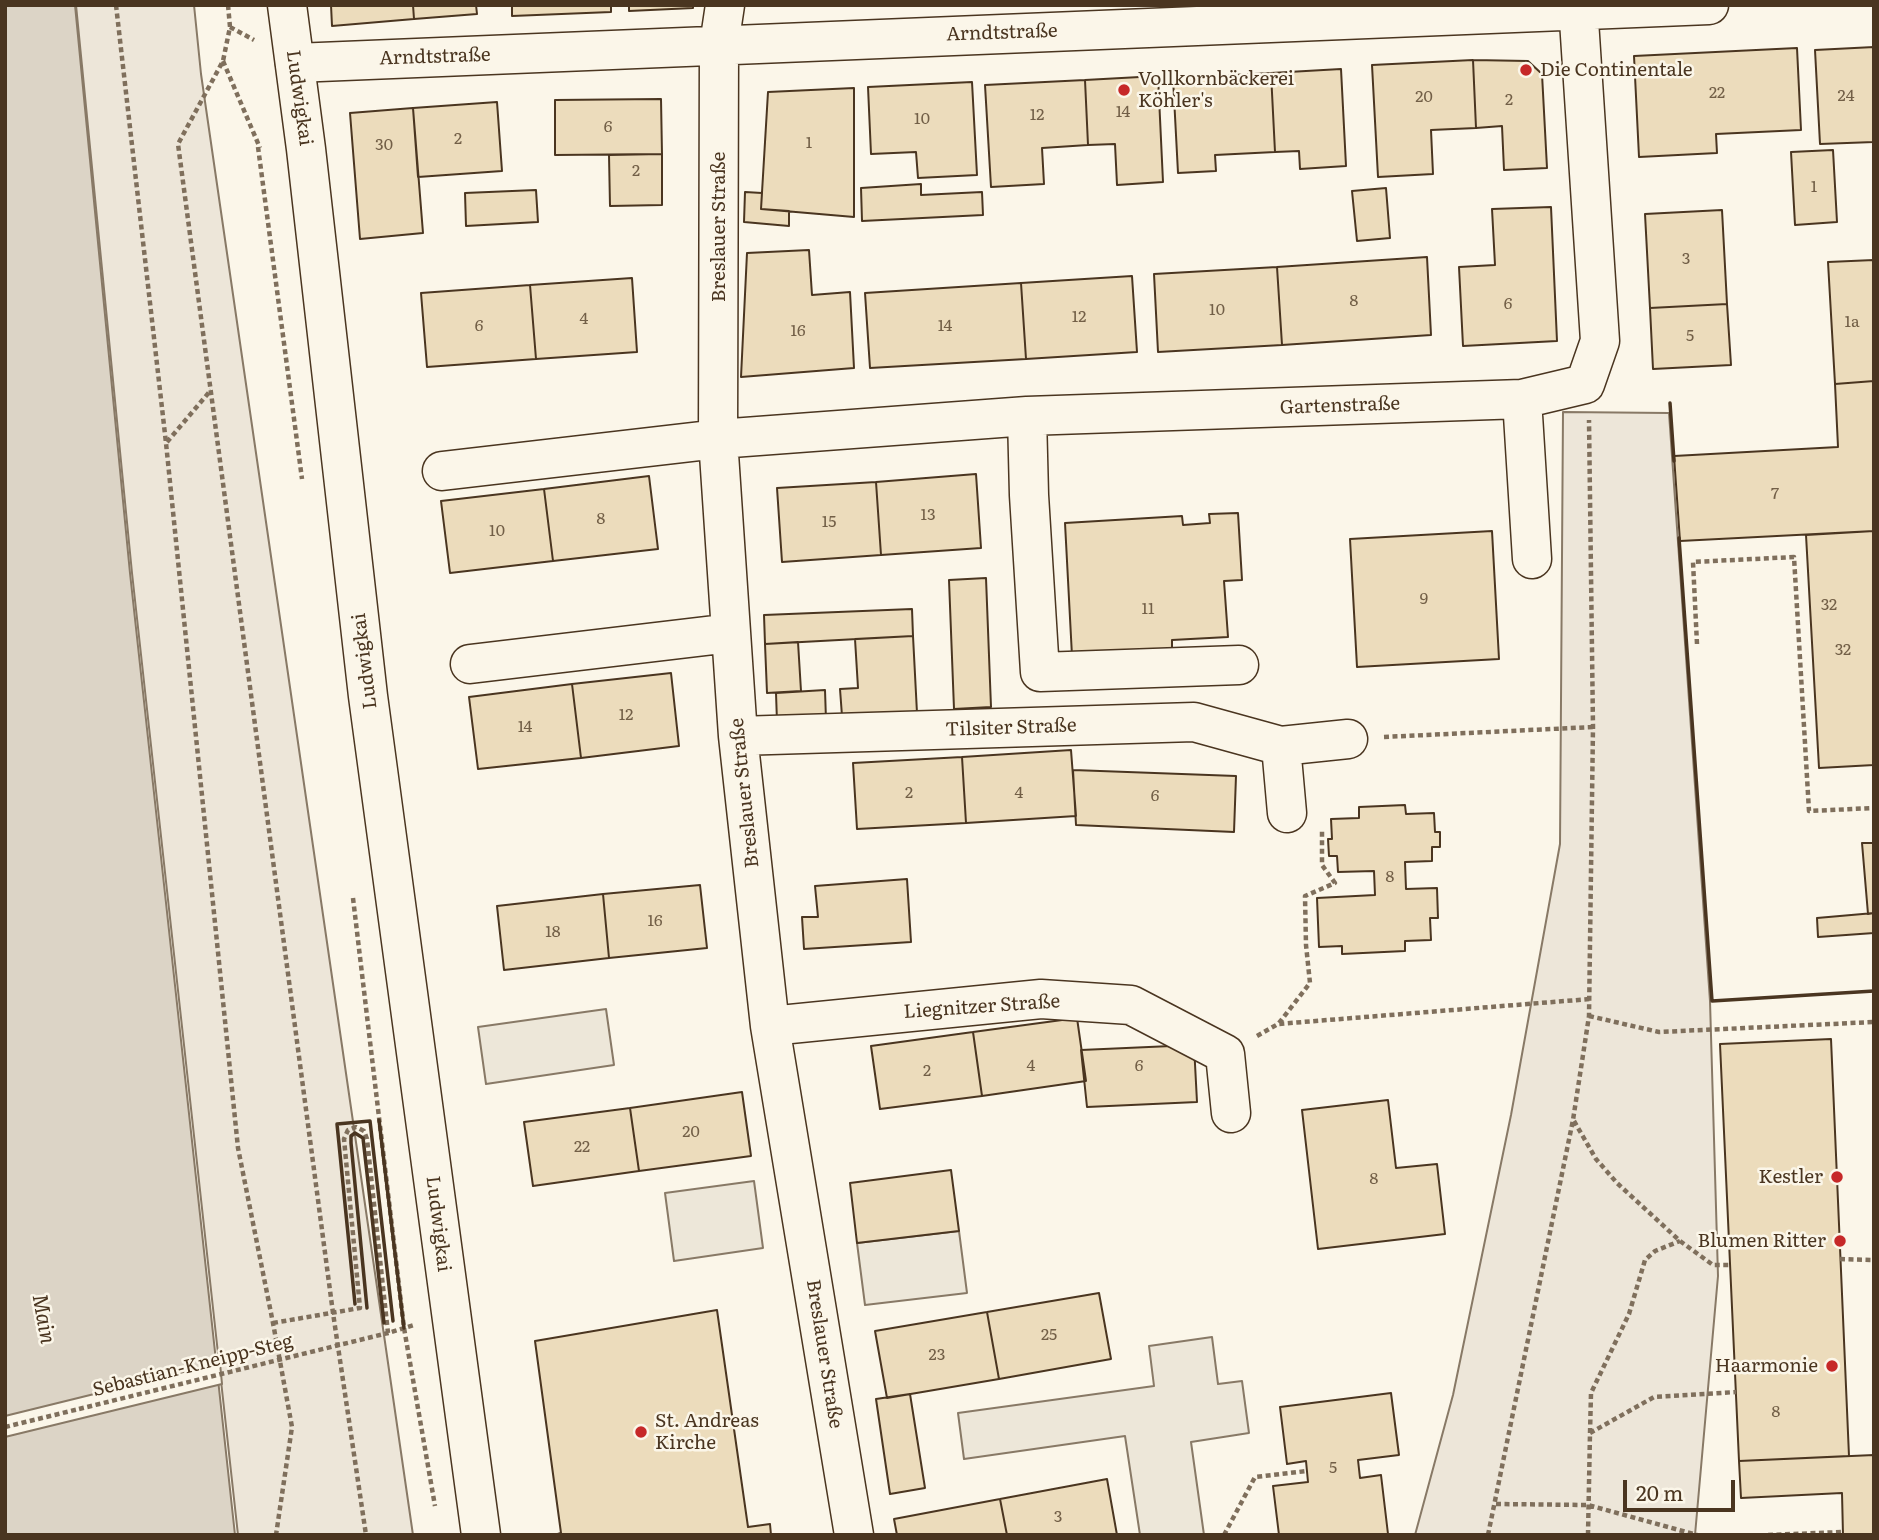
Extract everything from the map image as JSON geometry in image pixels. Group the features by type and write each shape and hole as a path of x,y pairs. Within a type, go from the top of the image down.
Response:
{"street":[{"name":"Ludwigkai","path":"287,5 369,696 481,1535"},
{"name":"Breslauer Straße","path":"725,5 719,45 718,439 738,736 770,1026 854,1535"},
{"name":"Arndtstraße","path":"295,63 1578,8 1691,6"},
{"path":"1578,8 1600,341 1585,384"},
{"name":"Gartenstraße","path":"442,471 718,439 1027,416 1522,399 1585,384"},
{"path":"1522,399 1532,559"},
{"path":"1027,416 1040,672 1239,665"},
{"path":"470,664 731,633"},
{"name":"Tilsiter Straße","path":"738,736 1194,722 1281,746 1348,739"},
{"path":"1281,746 1287,813"},
{"name":"Liegnitzer Straße","path":"770,1026 1028,1000 1054,1000 1131,1005 1226,1054"},
{"path":"1226,1054 1231,1113"}],"path":[{"path":"116,5 166,443 237,1148 292,1427 276,1535"},
{"path":"228,5 230,27 223,61 177,144 333,1313 366,1535"},
{"path":"223,61 258,148 306,149"},
{"path":"1488,1535 1573,1120 1590,1016 1593,727 1590,426 1585,384"},
{"path":"166,443 211,389"},
{"path":"1698,644 1693,562 1794,557 1808,811 1874,808"},
{"path":"1348,739 1593,727"},
{"path":"1226,1054 1278,1024 1310,983 1305,896 1335,883"},
{"path":"1278,1024 1591,999"},
{"path":"1590,1016 1659,1032 1874,1022"},
{"path":"1573,1120 1596,1158 1617,1183 1680,1241 1713,1265 1730,1265"},
{"path":"273,1322 360,1308 344,1139 348,1130 356,1127 364,1131 367,1139 388,1333 404,1328 436,1509"},
{"path":"1588,1535 1591,1393 1629,1314 1645,1260 1655,1251 1680,1241"},
{"path":"1840,1259 1874,1260"},
{"name":"Sebastian-Kneipp-Steg","path":"5,1427 388,1333"},
{"path":"1590,1433 1654,1398 1736,1392"},
{"path":"1224,1535 1255,1478 1307,1471"},
{"path":"1496,1504 1588,1505 1697,1535"},
{"path":"1768,1535 1843,1532"}],"shaded area":[{"path":"76,5 194,5 201,74 413,1535 238,1535 132,573"},
{"path":"1563,412 1669,413 1710,1001 1718,1276 1695,1535 1415,1535 1453,1395 1511,1115 1560,844"},
{"path":"606,1009 614,1065 486,1084 478,1027"},
{"path":"754,1181 763,1248 674,1261 665,1193"},
{"path":"959,1231 967,1293 865,1305 857,1243"},
{"path":"1212,1337 1218,1384 1242,1381 1249,1433 1191,1442 1204,1535 1140,1535 1125,1436 964,1459 958,1413 1154,1386 1149,1346"}],"water":[{"name":"Main","path":"5,5 75,5 130,573 235,1535 5,1535"}],"pier":[{"path":"220,1363 222,1384 5,1437 5,1416"}],"building":[{"path":"331,5 413,5 414,19 332,26"},
{"path":"413,5 476,5 477,14 414,19"},
{"path":"512,5 611,5 611,12 512,16"},
{"path":"629,5 693,5 693,8 629,11"},
{"path":"1874,47 1874,142 1820,144 1815,50"},
{"path":"1797,48 1801,130 1716,134 1717,153 1639,157 1634,56"},
{"path":"1473,60 1528,61 1542,74 1547,168 1504,170 1502,126 1476,128"},
{"path":"1473,60 1476,128 1431,130 1433,174 1378,177 1372,65"},
{"path":"1341,69 1346,166 1300,169 1299,151 1275,152 1271,73"},
{"path":"1271,73 1275,152 1215,155 1216,171 1178,173 1173,78"},
{"path":"1158,76 1163,182 1117,185 1115,144 1088,145 1085,80"},
{"path":"1085,80 1088,145 1042,148 1044,184 991,187 985,85"},
{"path":"972,82 977,175 918,178 916,152 871,154 868,87"},
{"path":"854,88 854,217 761,209 768,92"},
{"path":"661,99 662,154 555,155 555,100"},
{"path":"497,102 502,171 418,177 413,108"},
{"path":"413,108 423,233 360,239 350,113"},
{"path":"1833,150 1837,222 1795,225 1791,152"},
{"path":"662,154 662,205 610,206 609,155"},
{"path":"921,184 921,195 982,192 983,215 862,221 861,188"},
{"path":"1386,188 1390,238 1357,241 1352,191"},
{"path":"536,190 538,222 466,226 465,193"},
{"path":"745,192 762,193 761,209 789,211 789,226 744,222"},
{"path":"1551,207 1557,341 1463,346 1459,267 1495,265 1492,209"},
{"path":"1722,210 1727,304 1650,308 1645,214"},
{"path":"809,250 812,295 850,292 854,368 741,377 747,253"},
{"path":"1427,257 1431,335 1282,345 1277,267"},
{"path":"1874,260 1874,381 1835,384 1828,262"},
{"path":"1277,267 1282,345 1158,352 1154,274"},
{"path":"1132,276 1137,352 1026,359 1021,283"},
{"path":"632,278 637,352 536,359 530,285"},
{"path":"1021,283 1026,359 870,368 865,293"},
{"path":"530,285 536,359 427,367 421,293"},
{"path":"1727,304 1731,365 1653,369 1650,308"},
{"path":"1874,381 1874,531 1680,541 1674,456 1838,447 1835,384"},
{"path":"976,474 981,548 881,555 876,482"},
{"path":"649,476 658,549 553,561 544,489"},
{"path":"876,482 881,555 782,562 777,488"},
{"path":"544,489 553,561 450,573 441,501"},
{"path":"1238,513 1242,580 1224,581 1228,637 1172,640 1172,651 1072,656 1065,523 1182,516 1183,525 1210,523 1209,514"},
{"path":"1492,531 1499,659 1357,667 1350,539"},
{"path":"1874,531 1874,765 1819,768 1806,535"},
{"path":"986,578 991,707 954,709 949,580"},
{"path":"912,609 913,636 765,644 764,615"},
{"path":"913,636 917,713 842,716 840,689 858,688 855,639"},
{"path":"798,642 801,691 767,693 765,644"},
{"path":"671,673 679,746 581,758 572,684"},
{"path":"572,684 581,758 478,769 469,697"},
{"path":"825,690 826,720 777,722 776,693"},
{"path":"1071,750 1076,816 966,823 962,757"},
{"path":"962,757 966,823 857,829 853,763"},
{"path":"1073,770 1236,776 1234,832 1076,825"},
{"path":"1405,805 1406,814 1434,813 1435,832 1440,832 1440,847 1432,847 1432,861 1405,862 1406,889 1437,888 1438,918 1430,918 1431,940 1405,941 1405,951 1342,954 1342,946 1319,947 1317,898 1375,895 1374,871 1338,872 1337,856 1329,856 1331,819 1359,818 1359,807"},
{"path":"1862,843 1874,843 1874,913 1868,914"},
{"path":"907,879 911,942 804,949 802,917 818,917 815,886"},
{"path":"700,885 707,948 609,958 603,894"},
{"path":"603,894 609,958 504,970 497,906"},
{"path":"1874,913 1874,933 1818,937 1817,918"},
{"path":"1077,1018 1086,1081 982,1096 973,1032"},
{"path":"973,1032 982,1096 880,1109 871,1046"},
{"path":"1831,1039 1849,1456 1739,1461 1720,1044"},
{"path":"1194,1045 1197,1102 1087,1107 1081,1050"},
{"path":"742,1092 751,1156 639,1171 630,1108"},
{"path":"1388,1100 1396,1168 1437,1164 1445,1234 1318,1249 1302,1110"},
{"path":"630,1108 639,1171 533,1186 524,1122"},
{"path":"951,1170 959,1231 857,1243 850,1183"},
{"path":"1099,1293 1111,1359 999,1379 987,1312"},
{"name":"St. Andreas Kirche","path":"717,1310 748,1527 770,1524 771,1535 554,1535 561,1533 535,1341"},
{"path":"987,1312 999,1379 887,1398 875,1331"},
{"path":"1391,1393 1399,1455 1358,1460 1360,1478 1381,1475 1388,1534 1279,1535 1273,1486 1308,1482 1306,1461 1287,1464 1280,1407"},
{"path":"910,1394 925,1488 890,1494 876,1399"},
{"path":"1874,1455 1874,1535 1843,1535 1842,1493 1741,1498 1739,1461"},
{"path":"1107,1479 1117,1535 1007,1535 1000,1499"},
{"path":"1000,1499 1007,1535 897,1535 894,1519"}],"wall":[{"path":"1670,403 1674,461"},
{"path":"1679,538 1712,1001 1874,991"},
{"path":"379,1120 404,1328"},
{"path":"355,1304 337,1124 370,1121 393,1321"},
{"path":"367,1308 351,1143 351,1136 355,1133 363,1138 384,1323"}],"place":[{"name":"Die Continentale","path":"1526,70"},
{"name":"Vollkornbäckerei Köhler's","path":"1124,90"},
{"name":"Kestler","path":"1837,1177"},
{"name":"Blumen Ritter","path":"1840,1241"},
{"name":"Haarmonie","path":"1832,1366"},
{"name":"St. Andreas Kirche","path":"641,1432"}]}
